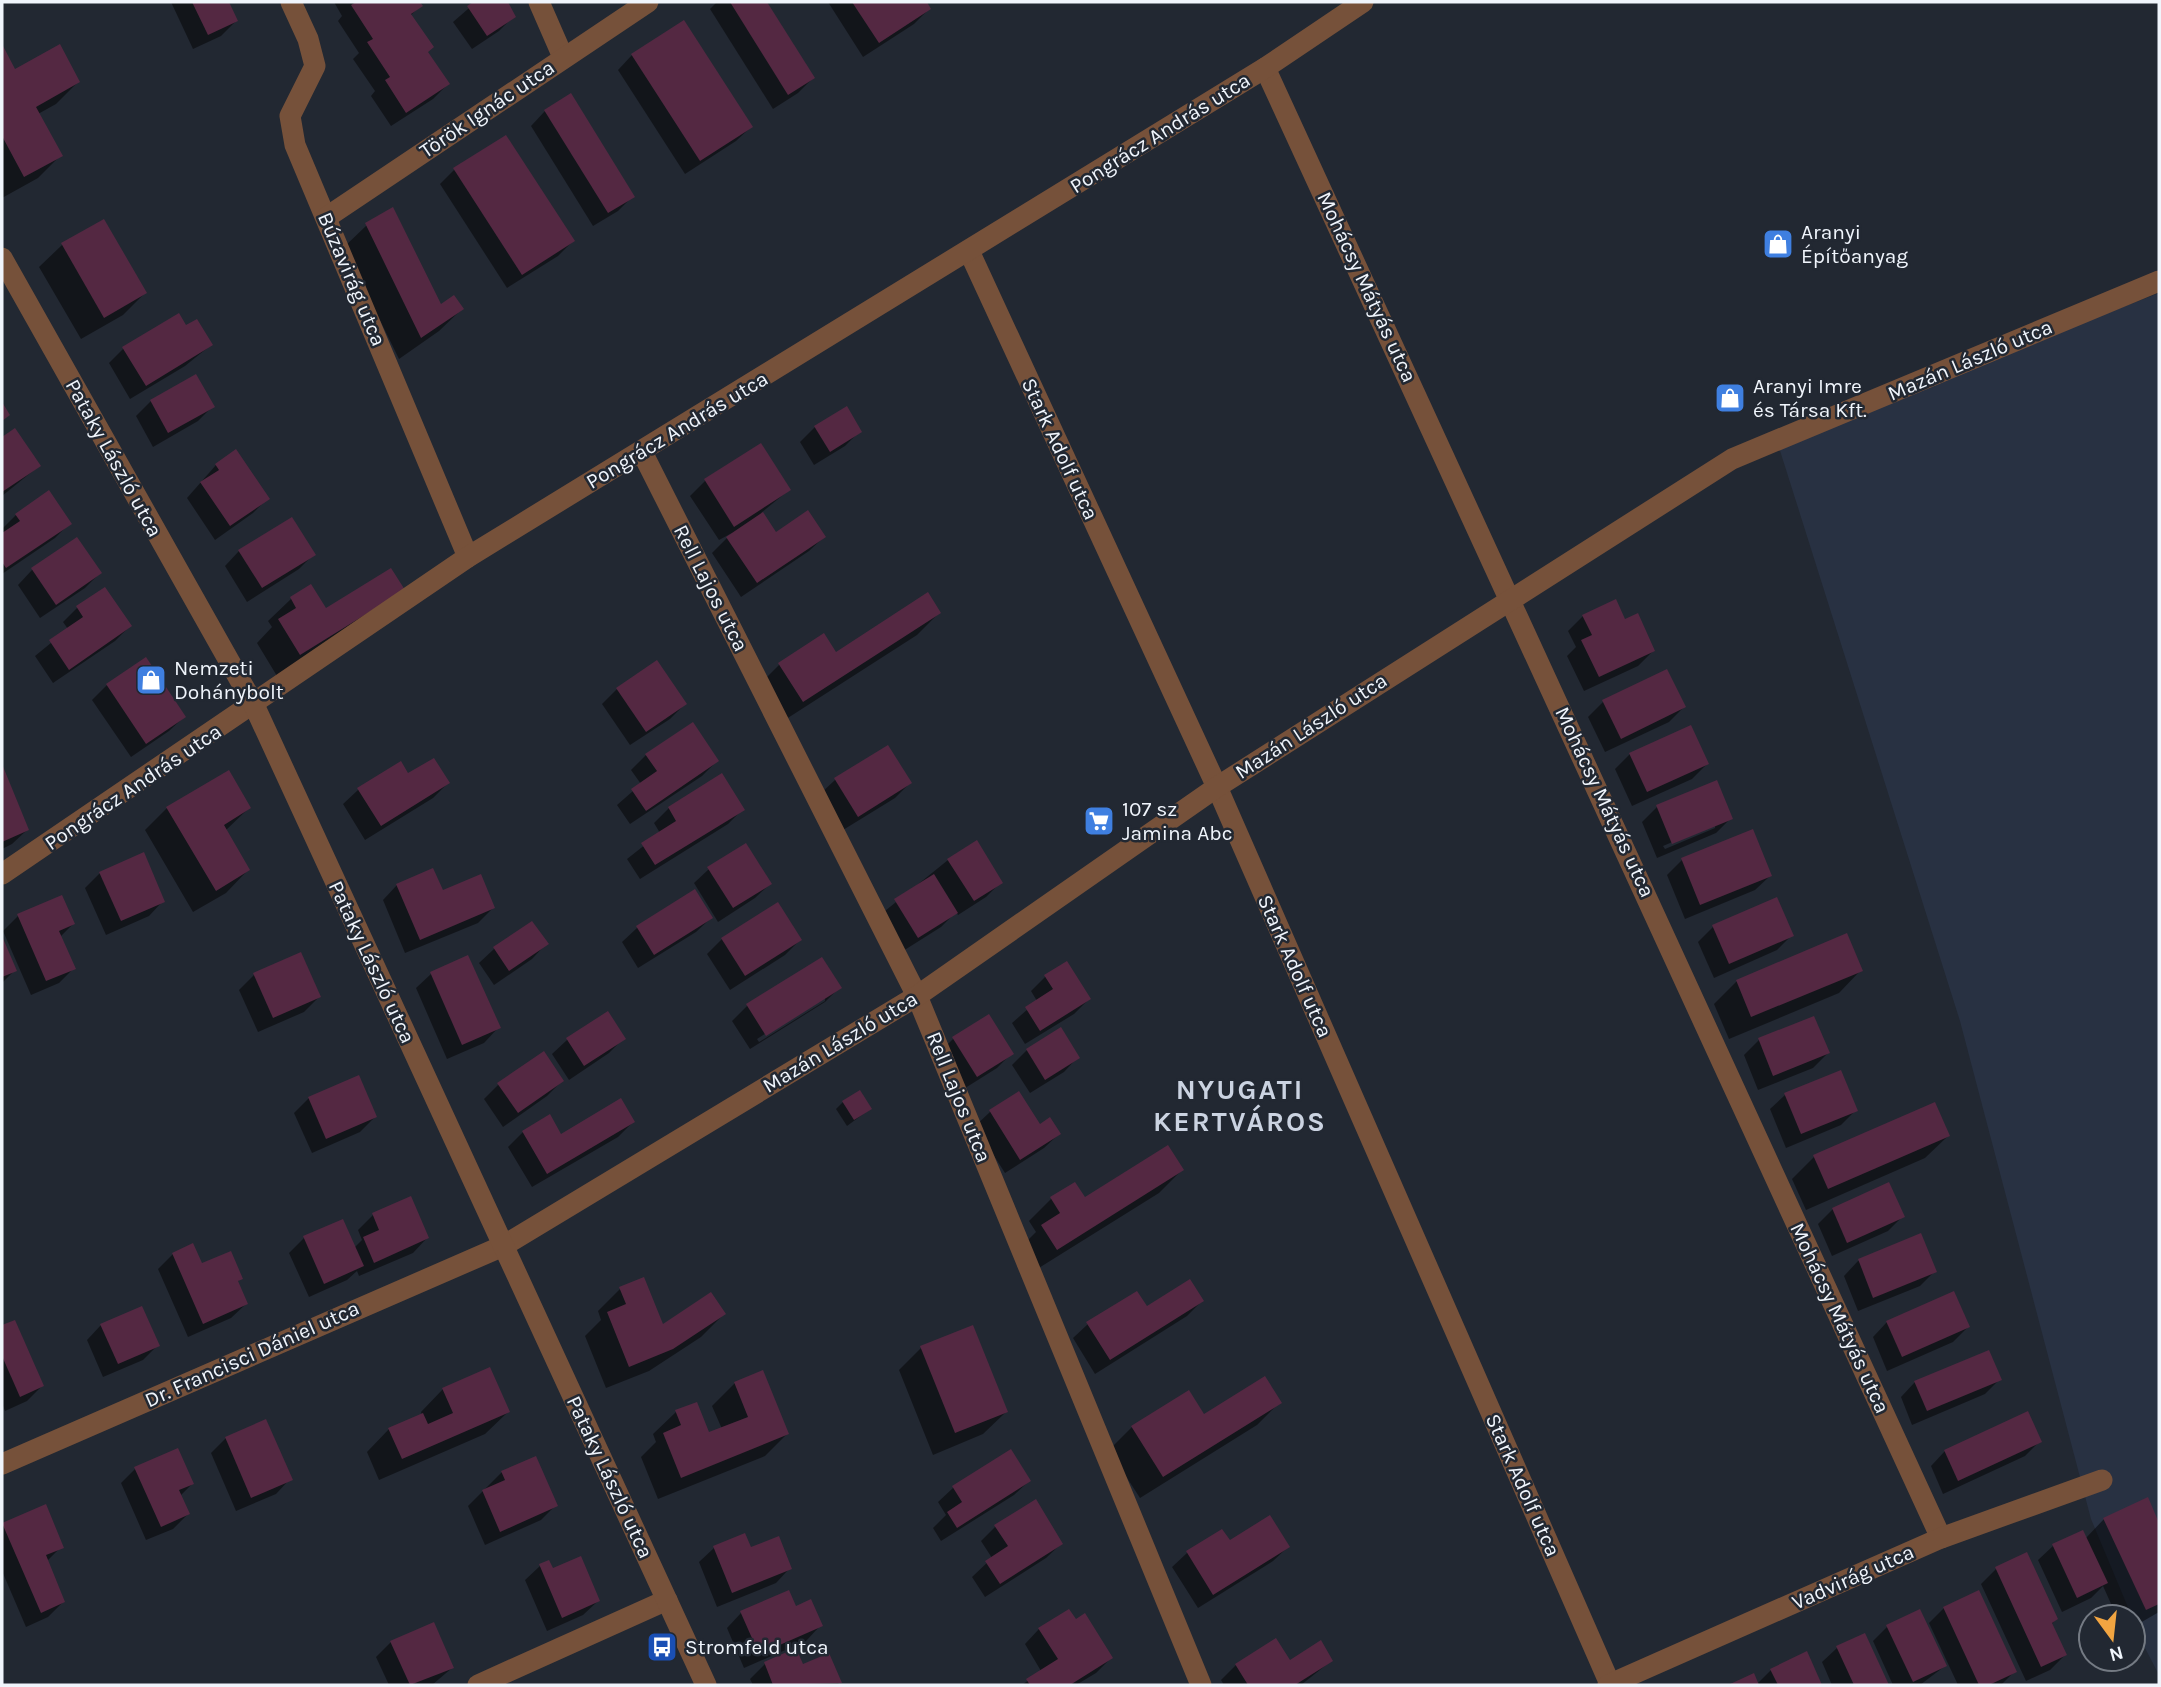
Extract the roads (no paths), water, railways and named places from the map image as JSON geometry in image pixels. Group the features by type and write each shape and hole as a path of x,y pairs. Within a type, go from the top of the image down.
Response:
{"street":[{"name":"Búzavirág utca","path":"291,2 308,39 315,66 290,116 295,145 468,557"},
{"path":"539,2 563,57"},
{"name":"Török Ignác utca","path":"327,217 648,2"},
{"name":"Pongrácz András utca","path":"2,874 468,557 1265,68 1363,2"},
{"name":"Mohácsy Mátyás utca","path":"1265,68 1511,597 1941,1538"},
{"name":"Stark Adolf utca","path":"969,251 1217,787 1609,1685"},
{"name":"Pataky László utca","path":"2,258 254,705 706,1685"},
{"name":"Mazán László utca","path":"503,1246 917,996 1217,787 1511,597 1732,459 2159,281"},
{"name":"Rell Lajos utca","path":"642,452 917,996 1201,1685"},
{"name":"Dr. Francisci Dániel utca","path":"2,1464 503,1246"},
{"name":"Vadvirág utca","path":"1609,1685 1941,1538 2102,1480"},
{"path":"478,1685 667,1600"}],"place":[{"name":"Aranyi Építőanyag","path":"1778,244"},
{"name":"Aranyi Imre és Társa Kft.","path":"1730,398"},
{"name":"Nemzeti Dohánybolt","path":"151,680"},
{"name":"107 sz Jamina Abc","path":"1099,821"},
{"name":"Stromfeld utca","path":"662,1647"}],"district":[{"name":"NYUGATI KERTVÁROS","path":"1240,1105"}]}
